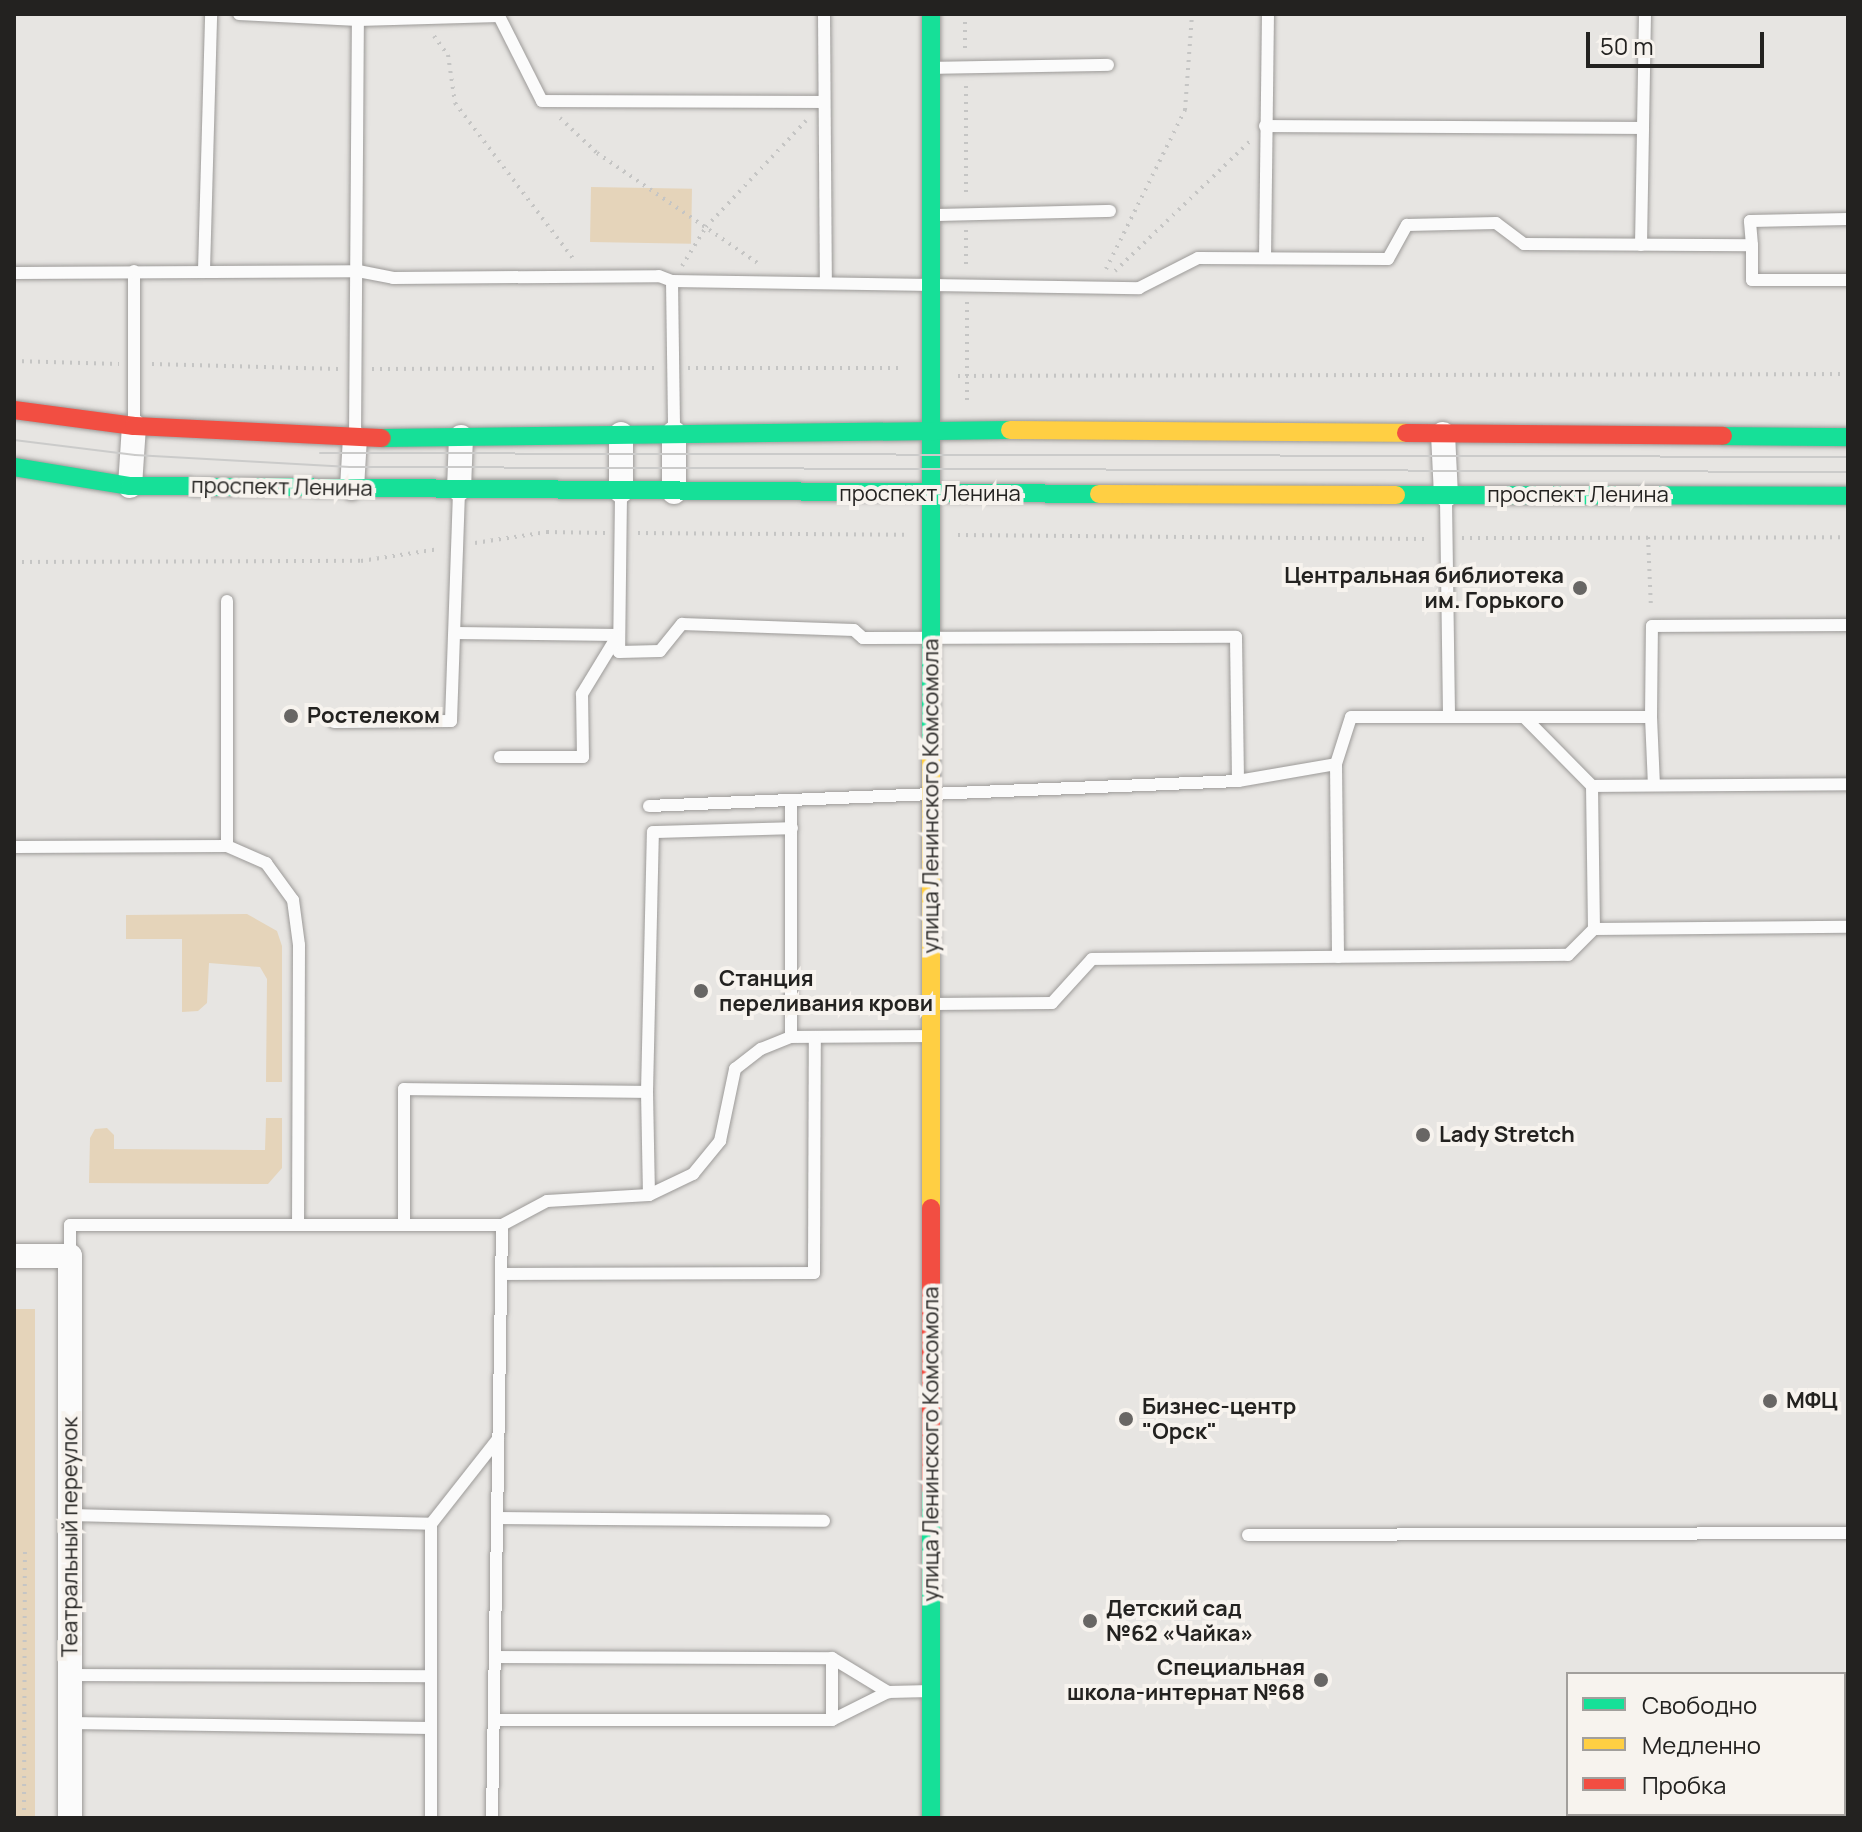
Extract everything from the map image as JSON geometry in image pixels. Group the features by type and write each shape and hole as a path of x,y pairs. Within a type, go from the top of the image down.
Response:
{"main road":[{"name":"улица Ленинского Комсомола","path":"931,14 931,1818"},
{"path":"14,410 134,426 355,438 931,429 1848,437"},
{"name":"проспект Ленина","path":"14,467 130,486 674,492 1848,496"}],"street":[{"path":"130,486 134,426"},
{"path":"674,433 674,492"},
{"path":"621,434 621,491"},
{"path":"1443,434 1446,495"},
{"path":"459,489 461,437"},
{"path":"352,488 355,438"},
{"path":"14,1256 70,1256"},
{"name":"Театральный переулок","path":"70,1256 70,1818"}],"lane":[{"path":"204,270 211,14"},
{"path":"240,14 358,20 499,16 542,101 824,102"},
{"path":"824,14 826,281"},
{"path":"1265,258 1268,14"},
{"path":"1641,245 1645,14"},
{"path":"355,438 358,20"},
{"path":"931,68 1108,65"},
{"path":"1265,126 1643,128"},
{"path":"931,215 1110,211"},
{"path":"1848,219 1750,221 1752,280 1848,280"},
{"path":"14,273 358,271 393,278 659,276 672,281 910,281 931,286 1097,287 1149,285 1176,265 1198,258 1388,259 1407,225 1496,223 1524,244 1752,245"},
{"path":"134,271 134,426"},
{"path":"672,281 674,433"},
{"path":"334,722 451,721 459,489"},
{"path":"621,491 619,652 660,651 682,624 854,630 863,638 1236,637 1238,781"},
{"path":"1446,495 1449,717"},
{"path":"227,601 227,846"},
{"path":"1654,785 1652,626 1848,625"},
{"path":"456,633 618,635"},
{"path":"500,757 583,757 582,694 618,635"},
{"path":"1338,957 1336,764 1351,717 1651,717"},
{"path":"1524,717 1592,786 1594,929"},
{"path":"649,806 791,804 1238,781 1336,764"},
{"path":"1592,786 1848,784"},
{"path":"791,804 791,1037"},
{"path":"649,1195 647,1092 653,832 792,828"},
{"path":"14,847 227,846 266,863 293,900 299,945 298,1225"},
{"path":"931,1004 1052,1003 1092,959 1568,955 1594,929 1848,927"},
{"path":"70,1256 70,1225 502,1225 547,1201 649,1195 693,1174 720,1141 735,1069 761,1049 791,1037 931,1036"},
{"path":"501,1274 814,1273 815,1037"},
{"path":"404,1224 404,1089 647,1092"},
{"path":"492,1818 502,1225"},
{"path":"431,1818 431,1524 498,1439"},
{"path":"70,1515 431,1524"},
{"path":"497,1518 824,1521"},
{"path":"1248,1535 1848,1533"},
{"path":"495,1657 832,1658 888,1692"},
{"path":"832,1658 832,1720"},
{"path":"70,1675 431,1676"},
{"path":"494,1720 832,1720 888,1692 931,1691"},
{"path":"70,1723 431,1728"}],"path":[{"path":"1097,287 1185,110 1192,14"},
{"path":"420,18 448,55 455,103 587,276"},
{"path":"542,101 597,153 784,281"},
{"path":"672,281 706,227 824,102"},
{"path":"1097,287 1265,126"},
{"path":"1648,536 1652,626"},
{"path":"24,1818 25,1546"}],"shaded area":[{"path":"591,187 692,189 691,244 590,242"},
{"path":"247,914 277,931 282,946 282,1082 266,1082 267,979 260,967 209,963 207,1003 198,1011 182,1012 182,939 126,939 126,915"},
{"path":"266,1118 282,1118 282,1168 268,1184 89,1183 90,1138 95,1129 107,1128 114,1135 114,1149 265,1150"},
{"path":"14,1309 35,1309 35,1818 14,1818"}],"tram line":[{"path":"14,440 135,455 350,467 1848,472"},
{"path":"320,453 1848,457"}],"traffic: fast":[{"path":"931,14 931,759"},
{"path":"382,438 1010,430"},
{"path":"1723,436 1848,437"},
{"path":"14,467 130,486 1099,494"},
{"path":"1396,495 1848,496"},
{"path":"931,1489 931,1818"}],"traffic: slow":[{"path":"1010,430 1406,433"},
{"path":"1099,494 1396,495"},
{"path":"931,759 931,1208"}],"traffic: jam":[{"path":"14,410 134,426 382,438"},
{"path":"1406,433 1723,436"},
{"path":"931,1208 931,1489"}],"place":[{"name":"Центральная библиотека им. Горького","path":"1580,588"},
{"name":"Ростелеком","path":"291,716"},
{"name":"Станция переливания крови","path":"701,991"},
{"name":"Lady Stretch","path":"1423,1135"},
{"name":"МФЦ","path":"1770,1401"},
{"name":"Бизнес-центр \"Орск\"","path":"1126,1419"},
{"name":"Детский сад №62 «Чайка»","path":"1090,1621"},
{"name":"Специальная школа-интернат №68","path":"1321,1680"}]}
